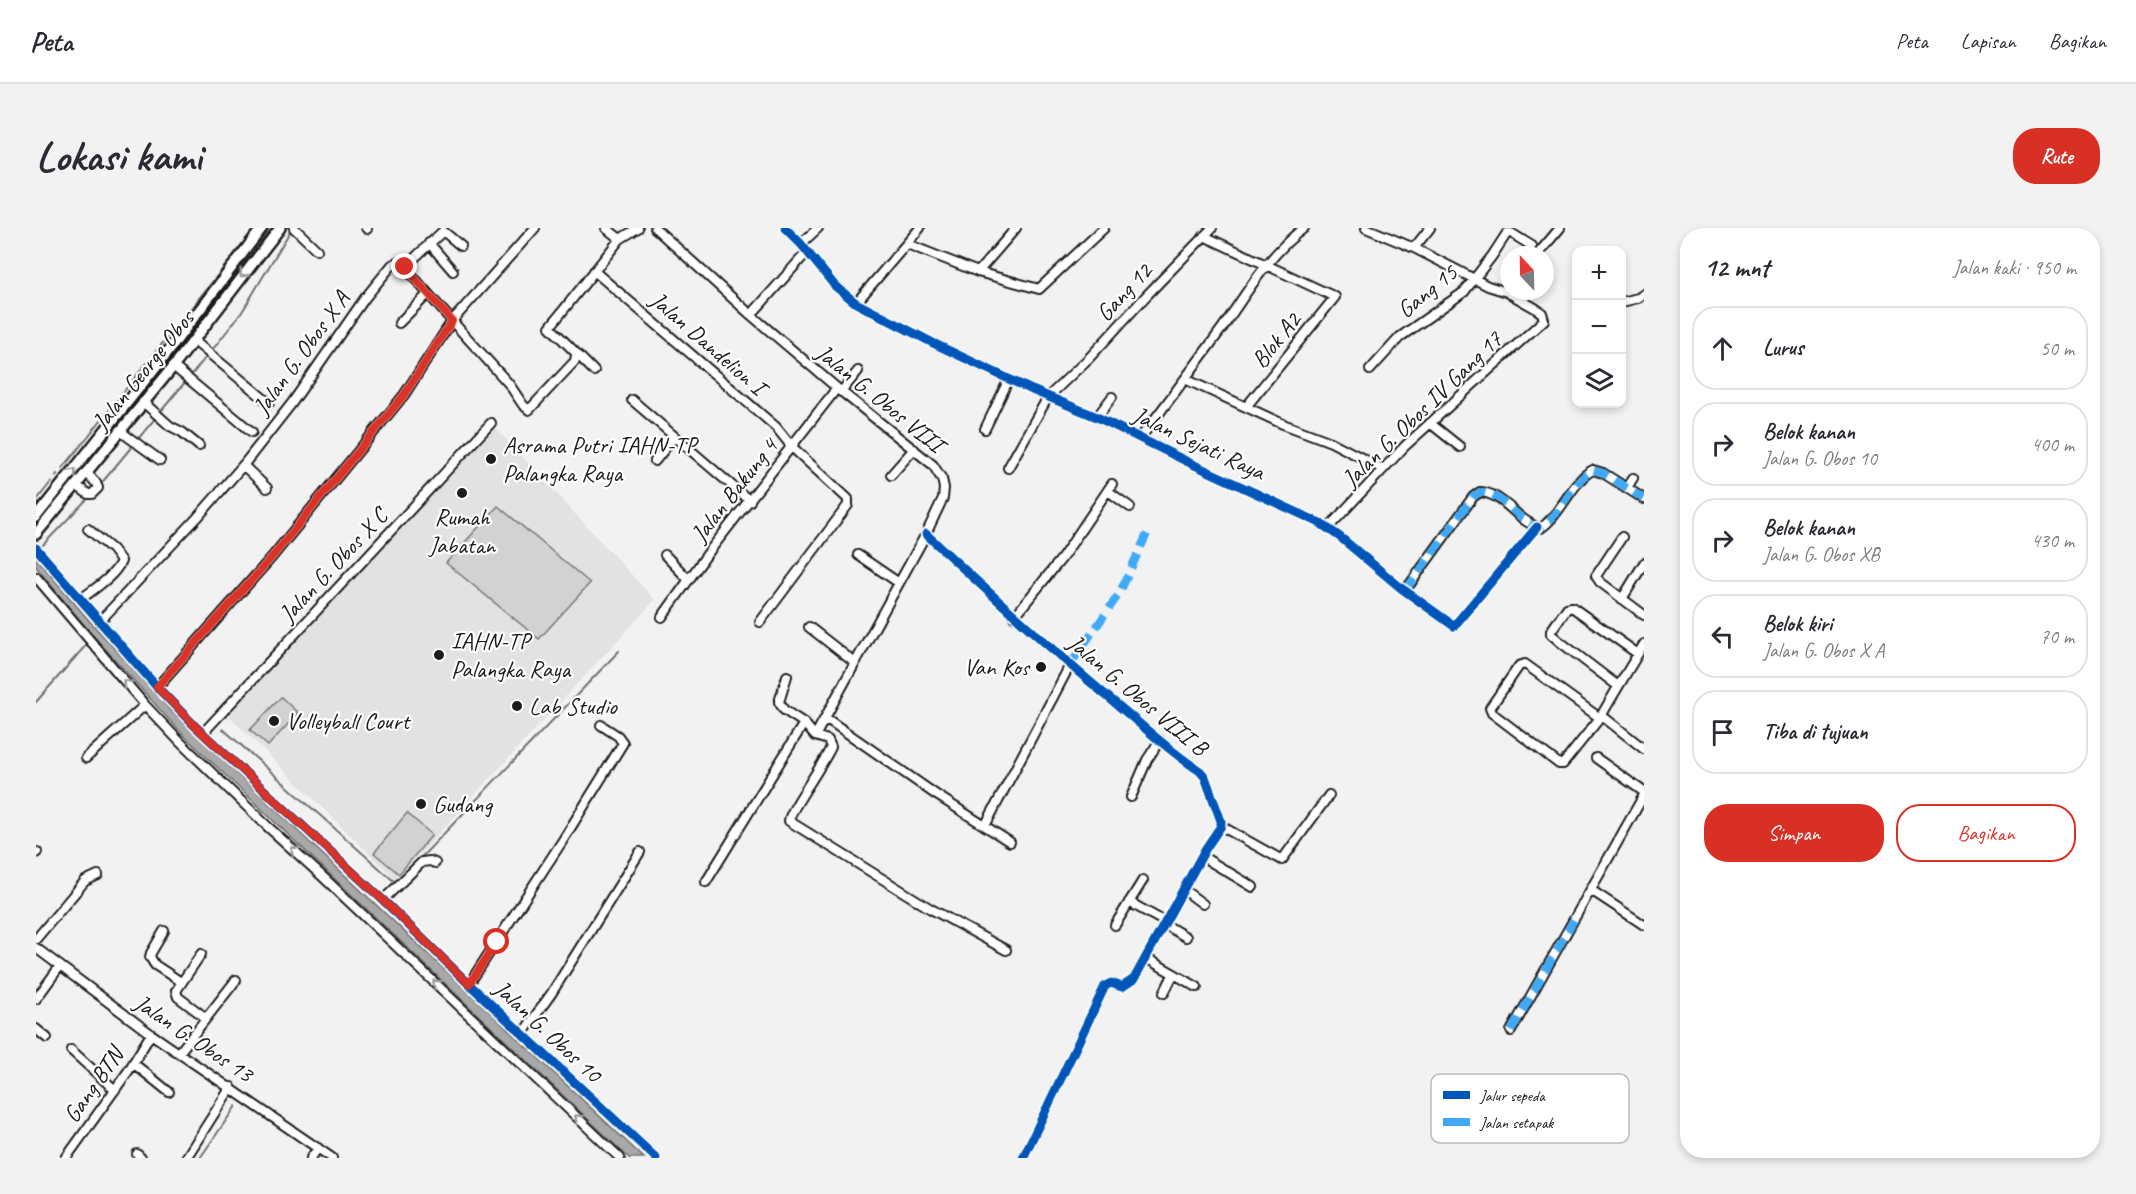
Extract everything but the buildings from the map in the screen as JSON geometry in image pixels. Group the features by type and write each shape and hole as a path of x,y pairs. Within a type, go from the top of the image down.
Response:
{"main road":[{"name":"Jalan George Obos","path":"36,518 262,228"},
{"name":"Jalan George Obos","path":"36,534 173,366 280,228"}],"street":[{"path":"294,228 317,250"},
{"path":"157,687 272,557 404,395 452,321 535,228"},
{"path":"606,228 620,240"},
{"path":"594,371 553,331 550,327 551,323 620,240 638,228"},
{"name":"Jalan G. Obos VIII","path":"655,228 751,315 839,390 914,449 936,469 944,488 943,498 926,534 815,736"},
{"name":"Jalan Sejati Raya","path":"785,228 835,286 856,303 933,343 1048,397 1141,437 1188,462 1275,501 1328,528 1405,591 1454,626 1537,527"},
{"path":"801,244 818,228"},
{"path":"856,303 920,228"},
{"path":"978,272 1017,228"},
{"path":"907,244 978,272 1039,289 1104,228"},
{"name":"Gang 12","path":"1008,468 1048,397 1090,357 1212,228"},
{"path":"1141,437 1267,265 1292,237 1304,228"},
{"path":"1366,228 1414,248 1474,279 1500,287"},
{"path":"1414,248 1430,228"},
{"path":"1545,246 1560,228"},
{"path":"461,246 443,231 405,267 514,389 523,405 529,410 575,362 576,354"},
{"name":"Gang 15","path":"1370,370 1400,337 1464,292 1507,233 1533,246"},
{"path":"1204,236 1267,265"},
{"path":"429,243 453,271"},
{"path":"751,315 807,252"},
{"name":"Jalan G. Obos X A","path":"100,621 197,518 243,465 292,403 385,273 395,262 405,267"},
{"name":"Blok A2","path":"1246,407 1335,297 1267,265"},
{"name":"Jalan Dandelion I","path":"594,271 776,427 792,447 846,496 849,503 760,622"},
{"path":"399,323 428,294"},
{"path":"1626,301 1644,294"},
{"name":"Jalan G. Obos IV Gang 17","path":"1328,528 1430,423 1544,320 1542,313 1523,300"},
{"path":"193,340 269,404"},
{"path":"173,366 252,432"},
{"name":"Jalan Bakung 4","path":"663,617 792,447 839,390 858,371"},
{"path":"985,429 1009,379"},
{"path":"1185,379 1282,424 1331,442 1383,469"},
{"path":"1097,417 1112,397"},
{"path":"632,400 750,501"},
{"path":"143,402 170,426 182,432 199,446"},
{"name":"Jalan G. Obos X C","path":"203,733 491,423"},
{"path":"1430,423 1460,447"},
{"path":"120,432 160,460"},
{"path":"655,461 672,436"},
{"path":"891,475 914,449"},
{"path":"243,465 267,488"},
{"path":"1405,591 1473,497 1480,492 1490,494 1541,528 1547,524 1591,470 1603,473 1644,499"},
{"path":"76,484 88,494 92,494 98,488 86,472"},
{"path":"1627,488 1633,478"},
{"path":"1014,617 1062,558 1110,487 1130,507"},
{"path":"81,599 112,573 121,561 112,549 88,529"},
{"name":"Jalan G. Obos VIII B","path":"926,534 1014,617 1200,771 1205,777 1220,815 1221,826"},
{"path":"1622,537 1596,576 1598,580 1644,615"},
{"name":"Jalan G. Obos 10","path":"38,550 157,687 203,733 656,1158"},
{"path":"665,555 689,580"},
{"path":"858,555 899,583"},
{"path":"1622,599 1644,563"},
{"path":"36,577 145,705 267,826 620,1158"},
{"path":"1618,686 1559,641 1551,634 1551,631 1565,610 1572,607 1638,654"},
{"path":"809,627 855,663"},
{"path":"1644,644 1600,717 1575,751 1561,765 1492,712 1490,708 1519,666 1525,663 1600,717 1644,749"},
{"path":"985,826 1070,665"},
{"path":"787,676 779,702 783,710 804,723 815,736 828,740 831,744 788,816 790,823 931,909 1006,950"},
{"path":"86,758 145,705"},
{"path":"824,721 830,722 1010,842"},
{"path":"706,882 804,723"},
{"path":"469,984 563,840 622,743 618,736 601,724"},
{"path":"1131,797 1147,760 1160,740"},
{"path":"1510,1031 1644,793 1596,758"},
{"path":"1023,1158 1105,986 1111,983 1122,987 1134,979 1206,848 1221,826 1282,860 1329,795"},
{"path":"523,1033 551,994 640,852"},
{"path":"1203,857 1253,887"},
{"path":"383,900 422,862 435,863"},
{"path":"36,939 85,881 98,875"},
{"path":"1115,925 1143,880"},
{"path":"1184,890 1203,904"},
{"path":"1591,890 1644,925"},
{"path":"1129,902 1186,937"},
{"path":"164,931 150,957 155,966 181,982"},
{"name":"Jalan G. Obos 13","path":"36,948 151,1034 332,1158"},
{"path":"201,954 176,992 178,997 206,1018"},
{"path":"1146,958 1197,987"},
{"path":"36,999 60,966"},
{"path":"1164,993 1173,975"},
{"path":"179,1053 236,980"},
{"path":"36,1029 46,1038"},
{"name":"Gang BTN","path":"66,1158 115,1090 151,1034"},
{"path":"71,1050 115,1090"},
{"path":"133,1063 169,1092"},
{"path":"186,1158 231,1087"},
{"path":"311,1158 318,1148"}],"shaded area":[{"name":"IAHN-TP Palangka Raya","path":"490,422 655,600 396,880 223,710"},
{"path":"498,506 590,583 539,639 446,563"},
{"path":"36,558 170,710 644,1158 629,1158 181,733 89,631 36,567"},
{"name":"Volleyball Court","path":"281,697 298,713 268,746 250,730"},
{"path":"407,813 432,835 399,874 374,853"}],"waterway":[{"path":"233,256 256,228"},
{"path":"213,349 242,312 292,228"},
{"path":"153,355 226,265"},
{"path":"190,377 206,357"},
{"path":"63,468 148,361"},
{"path":"100,485 186,381"},
{"path":"36,501 51,482"},
{"path":"40,548 90,496"},
{"path":"36,702 87,644"},
{"path":"410,869 619,651"},
{"path":"223,729 397,882"},
{"path":"200,1158 236,1106"}],"marked path":[{"path":"1405,591 1473,497 1480,492 1496,497 1525,520 1541,528 1555,515 1579,481 1593,470 1603,473 1644,499"},
{"path":"1070,665 1119,594 1147,534"},
{"path":"1511,1031 1574,920"}],"cycle path":[{"path":"785,228 835,286 856,303 1032,390 1097,417 1320,523 1401,588 1454,626 1537,527"},
{"path":"926,534 1066,661 1200,771 1205,777 1221,821 1221,826 1206,848 1134,979 1122,987 1111,983 1105,986 1023,1158"},
{"path":"36,548 157,687 195,726 656,1158"}],"place":[{"name":"Asrama Putri IAHN-TP Palangka Raya","path":"491,459"},
{"name":"Rumah Jabatan","path":"462,493"},
{"name":"IAHN-TP Palangka Raya","path":"439,655"},
{"name":"Van Kos","path":"1041,667"},
{"name":"Lab Studio","path":"517,706"},
{"name":"Volleyball Court","path":"274,721"},
{"name":"Gudang","path":"421,804"}],"route":[{"path":"405,267 452,321 404,395 272,557 157,687 195,726 383,900 469,984 497,942"}]}
